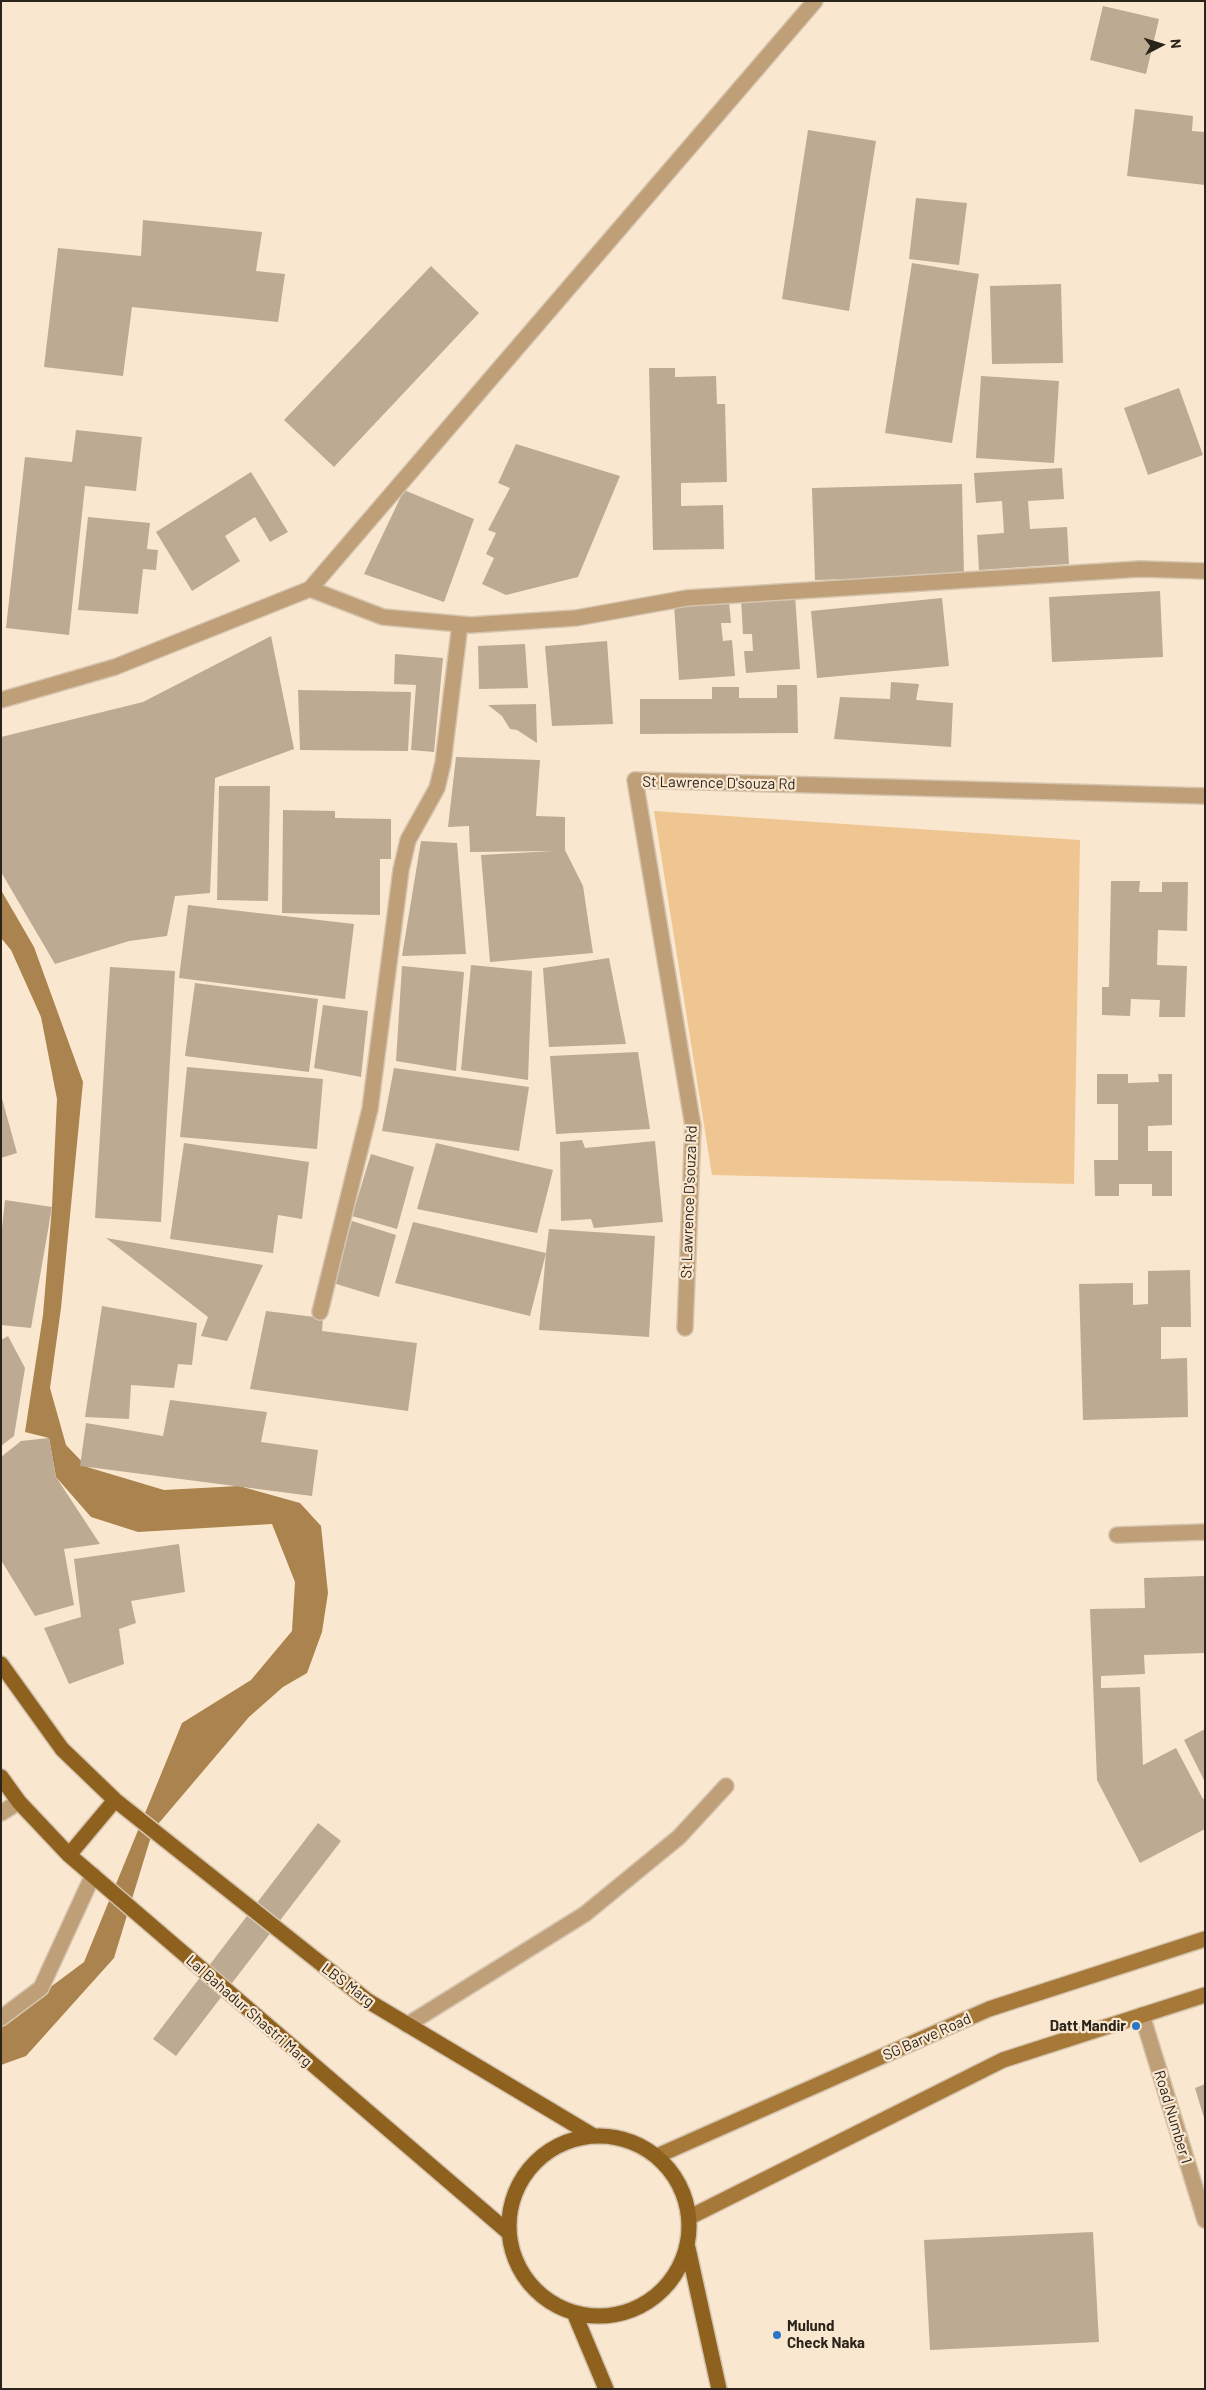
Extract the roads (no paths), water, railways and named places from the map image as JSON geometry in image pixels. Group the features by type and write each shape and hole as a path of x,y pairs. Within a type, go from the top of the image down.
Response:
{"main road":[{"path":"1,1664 62,1749 119,1803 69,1855"},
{"name":"Lal Bahadur Shastri Marg","path":"1,1777 18,1802 69,1855 508,2232"},
{"name":"LBS Marg","path":"119,1803 368,2001 592,2135"},
{"name":"SG Barve Road","path":"658,2156 989,2009 1205,1940"},
{"path":"690,2217 1003,2060 1205,1995"},
{"path":"688,2248 670,2284 642,2308 611,2317 575,2314 541,2296 520,2272 508,2232 514,2196 531,2166 554,2147 592,2135 629,2140 658,2156 682,2187 690,2217 688,2248 719,2389"},
{"path":"575,2314 606,2389"}],"street":[{"path":"1,700 115,667 310,589 815,1"},
{"path":"310,589 383,617 460,624 576,618 687,598 1140,569 1205,571"},
{"path":"320,1312 370,1109 401,870 408,840 437,788 460,624"},
{"name":"St Lawrence D'souza Rd","path":"685,1328 693,1126 635,780 1205,796"},
{"path":"1117,1535 1205,1532"},
{"path":"407,2025 585,1914 679,1837 726,1786"},
{"path":"1,1813 18,1802"},
{"path":"1,2018 41,1988 93,1875"},
{"name":"Road Number 1","path":"1142,2015 1205,2220"}],"place":[{"name":"Datt Mandir","path":"1136,2026"},
{"name":"Mulund Check Naka","path":"777,2335"}]}
